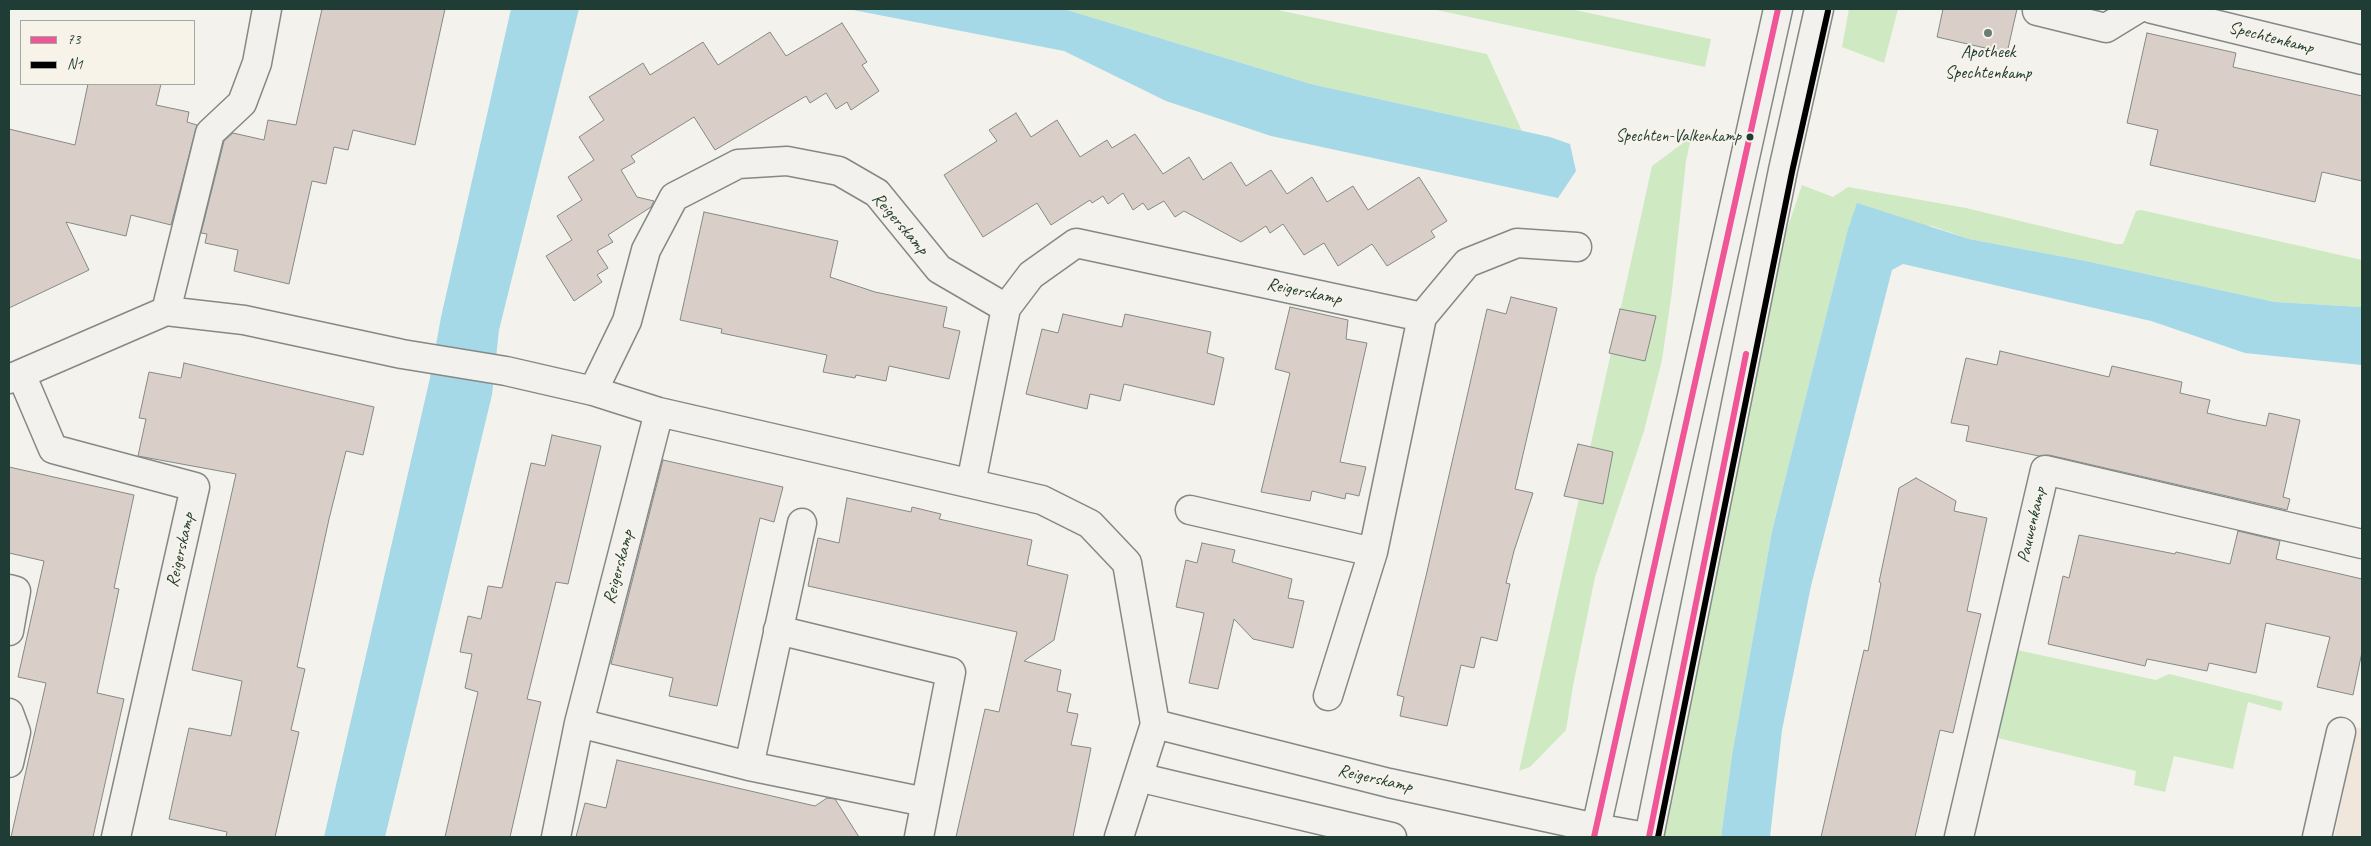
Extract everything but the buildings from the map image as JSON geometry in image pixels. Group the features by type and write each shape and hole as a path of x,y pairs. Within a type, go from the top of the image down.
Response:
{"street":[{"path":"267,9 257,63 242,103 210,133 166,311 244,320 425,357 506,370 593,391 659,412 1042,500 1090,524 1128,563 1155,724 1119,837"},
{"path":"1595,833 1778,9"},
{"path":"1648,837 1783,170 1819,9"},
{"path":"2038,11 2106,28 2137,9"},
{"name":"Spechtenkamp","path":"2152,9 2362,60"},
{"name":"Reigerskamp","path":"593,391 626,321 646,250 674,197 738,164 787,161 839,171 877,194 938,268 1006,308"},
{"name":"Reigerskamp","path":"970,483 1006,308 1031,275 1076,243 1422,317"},
{"path":"1328,696 1373,552 1422,317 1466,263 1516,243 1577,247"},
{"name":"Reigerskamp","path":"116,837 195,487 53,449 15,376 166,311"},
{"name":"Reigerskamp","path":"556,837 579,723 659,412"},
{"name":"Pauwenkamp","path":"1960,837 2045,470 2362,544"},
{"path":"1190,510 1373,552"},
{"path":"749,766 802,523"},
{"path":"9,589 16,591 9,632"},
{"path":"778,630 951,672 924,802 919,837"},
{"path":"9,713 16,732 9,763"},
{"path":"579,723 749,766 924,802"},
{"name":"Reigerskamp","path":"1155,724 1595,833 1648,837"},
{"path":"2317,837 2341,732"},
{"path":"1138,777 1392,837"}],"shaded area":[{"path":"2357,727 2362,729 2362,837 2334,837"}],"green space":[{"path":"1064,9 1273,9 1487,54 1522,131 1311,84"},
{"path":"1432,9 1570,9 1711,39 1705,67"},
{"path":"1849,9 1898,9 1884,63 1842,47"},
{"path":"1693,129 1686,161 1672,291 1662,360 1644,431 1595,577 1566,730 1530,767 1519,771 1652,166 1687,140"},
{"path":"1802,185 1833,197 1848,187 1966,208 2116,244 2123,244 2136,211 2141,210 2362,260 2362,307 2275,302 2086,261 1969,239 1932,226 1850,222 1772,531 1732,755 1721,837 1664,837 1675,763 1769,282"},
{"path":"2017,650 2156,680 2169,674 2283,702 2281,711 2248,702 2233,769 2174,756 2165,792 2134,785 2136,771 1985,735 2006,695"}],"water":[{"path":"511,9 579,9 499,330 492,395 385,837 324,837 430,378 441,317"},
{"path":"848,9 1064,9 1311,84 1550,137 1570,144 1576,171 1558,198 1271,136 1166,101 1064,51"},
{"path":"1857,203 1969,239 2086,261 2275,302 2362,307 2362,365 2245,353 2151,321 1903,264 1892,270 1811,586 1782,730 1770,837 1721,837 1732,755 1772,531 1848,229"}],"transit line":[{"name":"73","path":"1594,837 1778,9"},
{"name":"N1","path":"1658,837 1792,172 1828,11"},
{"name":"73","path":"1649,837 1746,354"}],"place":[{"name":"Apotheek Spechtenkamp","path":"1988,33"},
{"name":"Spechten-Valkenkamp","path":"1750,137"}]}
